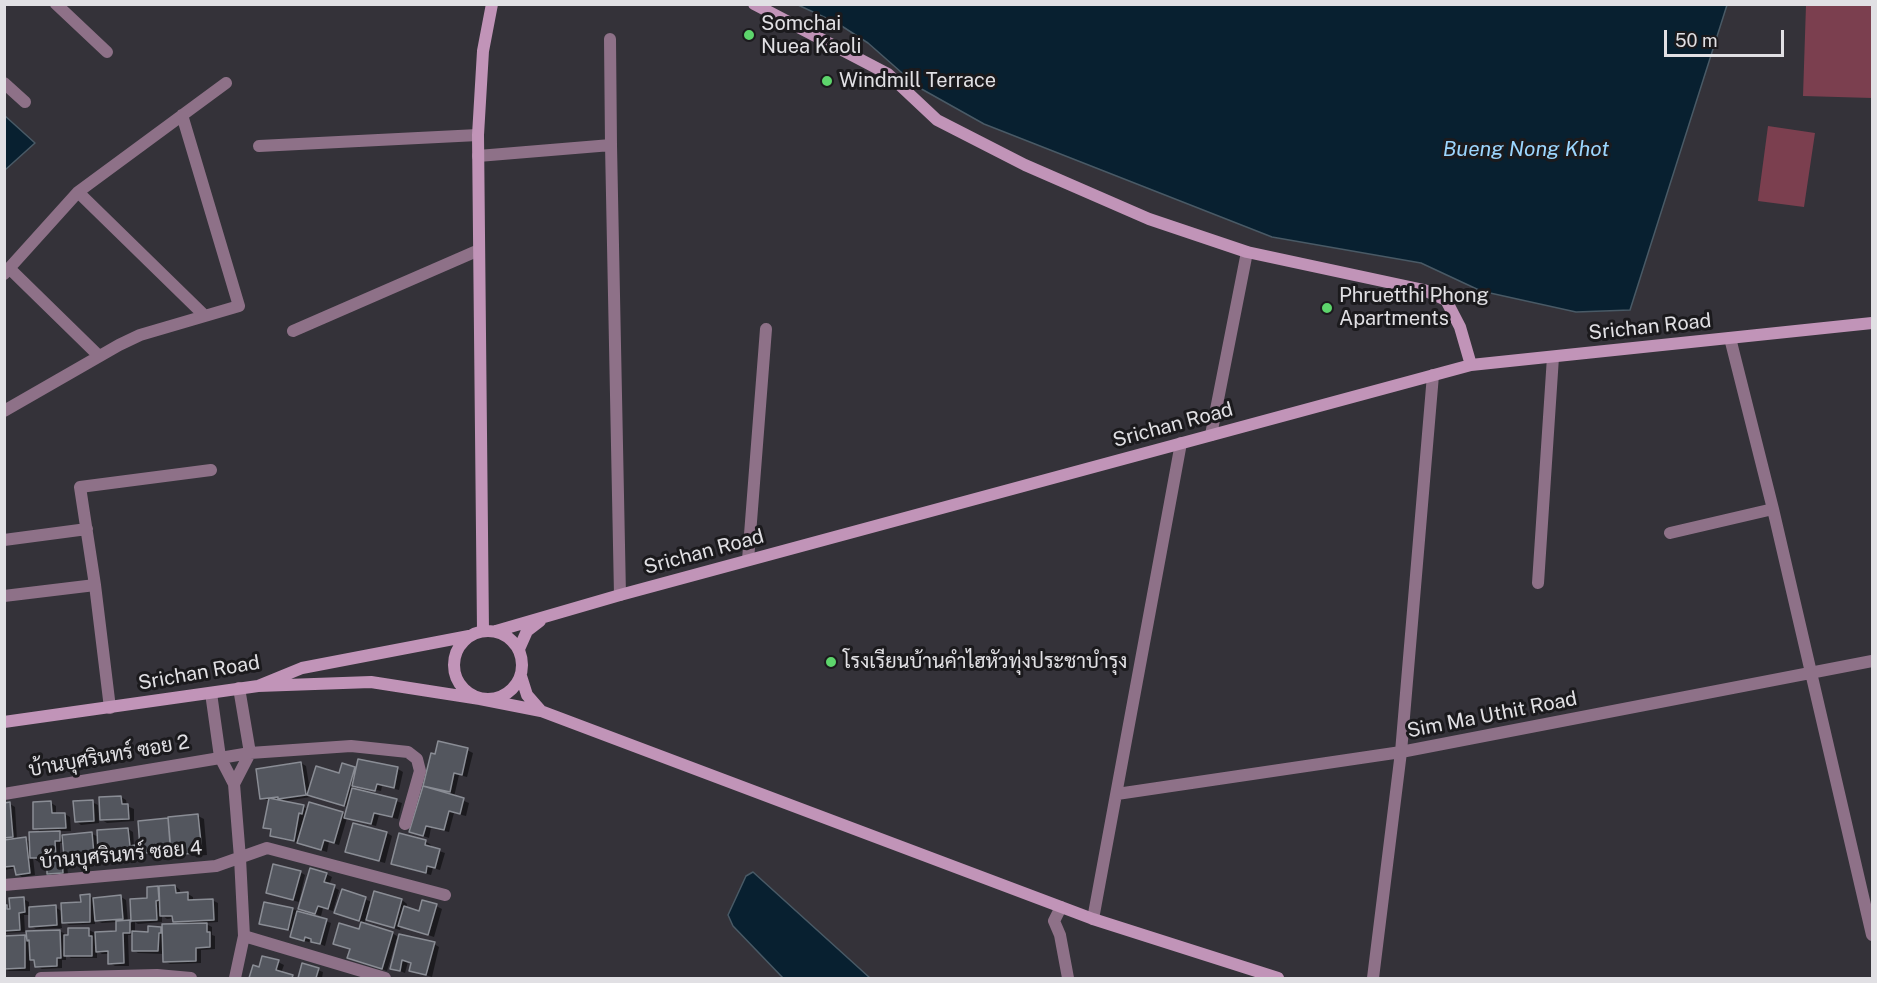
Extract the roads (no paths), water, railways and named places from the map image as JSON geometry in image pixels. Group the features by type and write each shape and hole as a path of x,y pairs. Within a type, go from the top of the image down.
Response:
{"main road":[{"path":"490,631 478,135 483,51 492,4"},
{"path":"754,4 888,74 937,120 1015,160 1149,219 1247,252 1424,290 1446,300 1460,327 1471,365"},
{"name":"Srichan Road","path":"490,631 1471,365 1872,323"},
{"path":"519,649 526,631 545,616"},
{"path":"521,676 509,692 490,700 480,699 461,687 455,676 453,665 455,654 460,644 469,636 490,631 505,635 519,649 522,658 521,676 527,695 541,711"},
{"name":"Srichan Road","path":"4,722 258,686 302,668 469,636"},
{"path":"258,686 371,682 541,711 1093,919 1256,975 1278,978"}],"street":[{"path":"56,4 108,52"},
{"path":"610,39 610,146 620,595"},
{"path":"4,84 25,102"},
{"path":"99,356 7,272 78,192 226,84"},
{"path":"4,411 140,335 239,306 183,115"},
{"path":"259,147 478,135"},
{"path":"478,156 610,146"},
{"path":"78,192 205,316"},
{"path":"293,331 479,250"},
{"path":"1211,435 1247,252"},
{"path":"748,560 766,330"},
{"path":"1730,338 1773,509 1872,935"},
{"path":"1538,583 1553,357"},
{"path":"1373,978 1401,752 1433,375"},
{"path":"1093,919 1181,443"},
{"path":"110,708 80,487 211,470"},
{"path":"1670,533 1773,509"},
{"path":"4,540 34,534 87,529"},
{"path":"4,596 95,585"},
{"name":"Sim Ma Uthit Road","path":"1117,794 1401,752 1872,661"},
{"path":"234,784 250,753 239,688"},
{"path":"211,693 220,757 234,784 244,936 235,978"},
{"name":"บ้านบุศรินทร์ ซอย 2","path":"4,794 220,757 351,746 408,752 417,759 420,771 405,824"},
{"name":"บ้านบุศรินทร์ ซอย 4","path":"4,885 216,866 267,848 445,895"},
{"path":"1859,878 1872,876"},
{"path":"1061,907 1054,921 1060,935 1068,978"},
{"path":"244,936 385,978"},
{"path":"41,978 157,975 190,978"}],"water":[{"name":"Bueng Nong Khot","path":"798,5 1727,5 1630,310 1576,312 1481,291 1421,263 1272,237 984,124 918,87 868,43 837,23"},
{"path":"4,115 35,143 5,170 4,170"},
{"path":"753,872 870,978 783,978 733,926 728,915 746,876"}],"place":[{"name":"Somchai Nuea Kaoli","path":"749,35"},
{"name":"Windmill Terrace","path":"827,81"},
{"name":"Phruetthi Phong Apartments","path":"1327,308"},
{"name":"โรงเรียนบ้านคำไฮหัวทุ่งประชาบำรุง","path":"831,662"}]}
